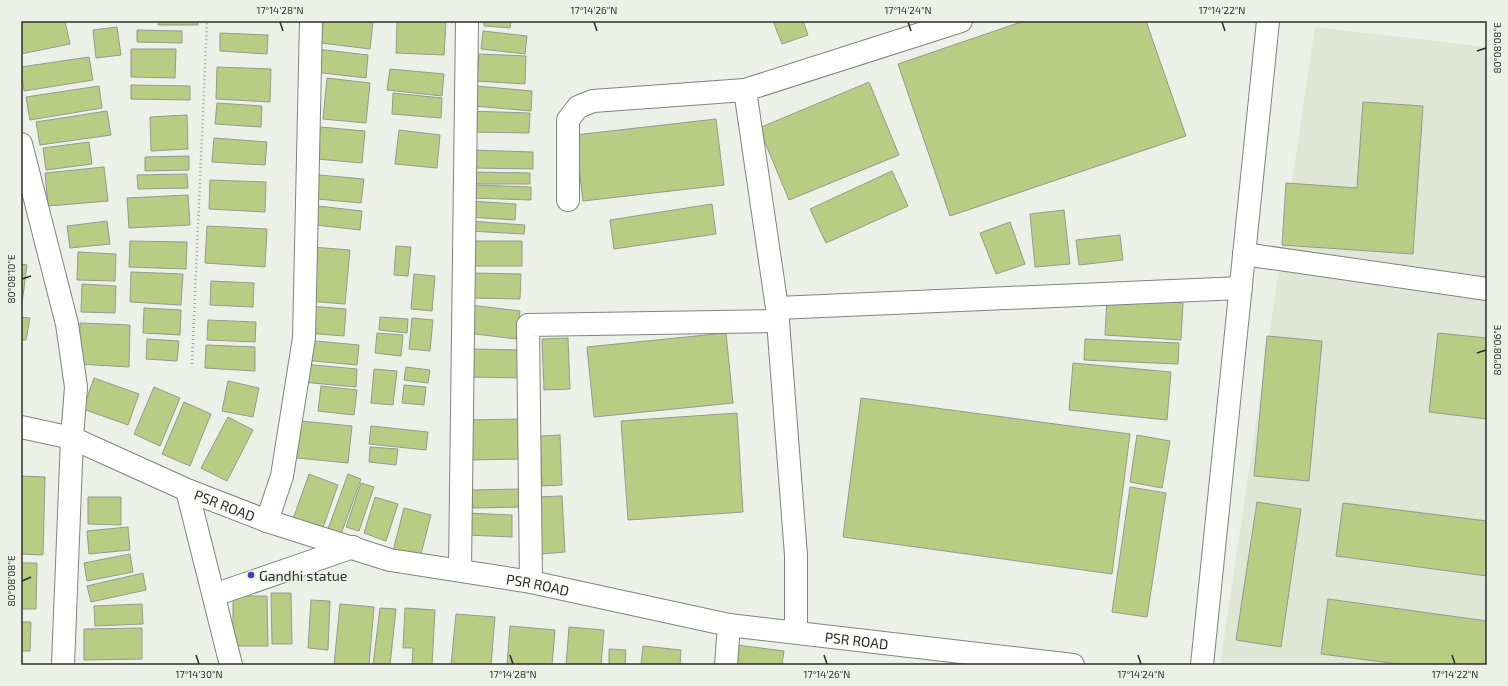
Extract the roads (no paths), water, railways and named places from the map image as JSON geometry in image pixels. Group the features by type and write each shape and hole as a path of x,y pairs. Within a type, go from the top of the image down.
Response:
{"street":[{"path":"267,521 282,476 304,338 311,21"},
{"path":"460,569 467,21"},
{"path":"568,200 568,120 578,107 593,101 745,90 961,21"},
{"path":"1202,665 1268,21"},
{"path":"745,90 777,315 796,555 796,632"},
{"path":"21,144 67,324 76,387 72,438 63,665"},
{"path":"1244,254 1487,289"},
{"path":"531,582 528,325 777,315 1241,288"},
{"name":"PSR ROAD","path":"21,427 72,438 187,490 267,521 353,547 390,560 460,569 531,582 729,625 1074,665"},
{"path":"187,490 232,665"},
{"path":"214,595 353,547"},
{"path":"726,665 729,625"}],"place":[{"name":"Gandhi statue","path":"251,575"}]}
